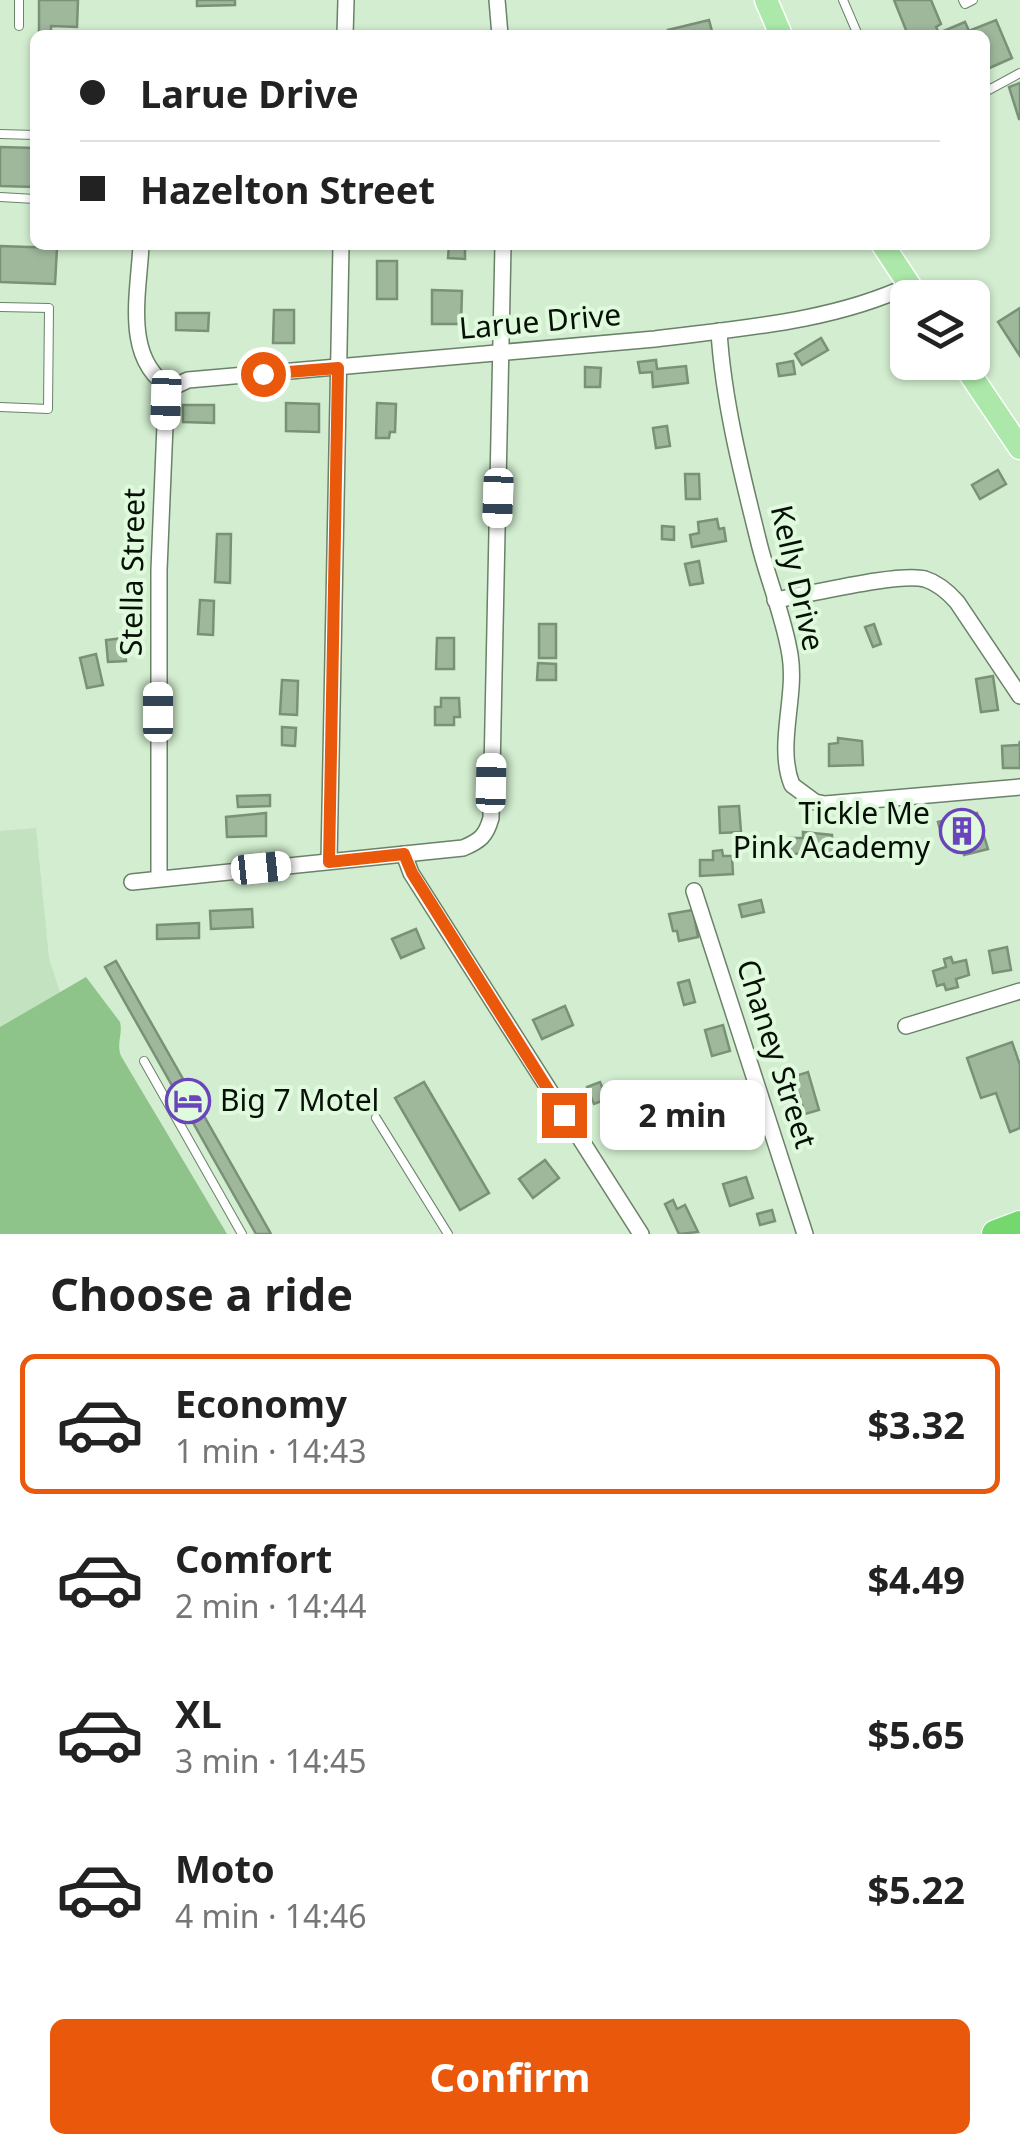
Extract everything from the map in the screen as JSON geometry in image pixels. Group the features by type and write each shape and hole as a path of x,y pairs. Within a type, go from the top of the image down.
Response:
{"highway":[{"path":"996,1234 1020,1224"}],"main road":[{"path":"766,0 779,30"},
{"path":"887,250 907,280"},
{"path":"974,380 1020,448"}],"street":[{"path":"345,30 346,0"},
{"path":"496,0 499,30"},
{"path":"141,250 138,344 154,378 171,388"},
{"path":"329,862 341,250"},
{"path":"132,882 474,844 487,831 491,818 503,250"},
{"name":"Larue Drive","path":"171,388 188,380 718,331 890,298"},
{"name":"Kelly Drive","path":"718,331 720,365 791,660 787,771 798,792 826,804 1020,787"},
{"name":"Stella Street","path":"159,878 159,570 166,400 171,388"},
{"path":"776,600 898,578 924,578 947,591 957,602 1020,696"},
{"path":"404,854 412,873 641,1234"},
{"name":"Chaney Street","path":"694,892 805,1234"},
{"path":"906,1026 1020,991"}],"lane":[{"path":"18,26 19,0"},
{"path":"843,0 856,30"},
{"path":"963,0 965,4 973,0"},
{"path":"990,89 1020,73"},
{"path":"0,134 30,135"},
{"path":"0,197 30,198"},
{"path":"0,307 49,308 48,409 0,407"},
{"path":"144,1062 242,1234"},
{"path":"376,1118 448,1234"}],"shaded area":[{"path":"36,828 49,958 60,992 0,1027 0,831"}],"green space":[{"path":"86,977 120,1022 121,1056 227,1234 0,1234 0,1027"}],"building":[{"path":"39,0 78,0 77,27 51,26 51,30 39,30"},
{"path":"197,0 235,0 235,5 197,6"},
{"path":"894,0 931,0 941,24 938,30 906,30"},
{"path":"709,20 712,30 668,30"},
{"path":"996,20 1012,58 990,68 990,30 971,30"},
{"path":"965,22 969,30 946,30"},
{"path":"1020,83 1020,119 1019,119 1009,87"},
{"path":"0,147 30,148 30,187 0,186"},
{"path":"0,246 57,250 55,284 0,282"},
{"path":"449,250 465,250 465,259 448,258"},
{"path":"377,261 397,261 397,299 377,299"},
{"path":"432,290 462,291 461,324 432,324"},
{"path":"1020,308 1020,356 998,322"},
{"path":"274,310 294,310 294,343 273,343"},
{"path":"176,313 209,313 208,331 176,330"},
{"path":"821,338 828,350 802,365 795,354"},
{"path":"656,360 657,369 686,366 688,383 653,387 652,372 640,373 638,362"},
{"path":"793,361 795,374 779,376 777,364"},
{"path":"585,367 601,368 600,387 585,387"},
{"path":"286,403 319,404 319,432 286,431"},
{"path":"377,403 396,404 395,432 390,432 389,438 376,438"},
{"path":"183,405 214,405 214,423 183,422"},
{"path":"667,426 670,446 656,448 653,428"},
{"path":"998,470 1006,484 980,499 972,485"},
{"path":"685,474 699,474 700,499 686,499"},
{"path":"717,519 719,529 724,528 726,541 692,547 690,535 699,533 698,522"},
{"path":"662,526 674,527 674,540 662,539"},
{"path":"217,534 231,534 230,583 215,582"},
{"path":"699,561 703,583 690,585 685,564"},
{"path":"200,600 214,601 213,635 198,634"},
{"path":"539,624 556,624 556,658 539,658"},
{"path":"874,624 881,644 873,647 865,627"},
{"path":"124,638 126,661 108,662 106,640"},
{"path":"437,638 454,638 454,669 436,669"},
{"path":"96,654 103,685 87,688 80,658"},
{"path":"538,663 556,664 556,680 537,680"},
{"path":"993,676 998,710 981,712 976,679"},
{"path":"282,680 298,681 297,715 280,714"},
{"path":"441,698 459,698 460,717 454,717 454,725 435,725 435,707 441,707"},
{"path":"282,727 296,728 295,746 282,745"},
{"path":"838,738 862,741 863,765 829,766 829,744 838,743"},
{"path":"1020,741 1020,768 1003,768 1002,746 1019,745"},
{"path":"270,795 270,806 238,807 237,796"},
{"path":"739,806 741,832 720,833 719,807"},
{"path":"266,813 266,836 227,837 226,817"},
{"name":"Tickle Me Pink Academy","path":"977,813 988,849 964,855 960,836 943,841 938,822"},
{"path":"803,832 832,835 833,852 791,854 790,838 803,838"},
{"path":"722,850 723,856 732,856 733,874 700,876 700,860 713,860 713,851"},
{"path":"761,900 764,912 742,917 739,905"},
{"path":"252,909 253,927 211,929 210,911"},
{"path":"693,910 698,937 679,941 669,914"},
{"path":"199,923 199,938 157,939 157,925"},
{"path":"416,929 424,948 401,958 392,939"},
{"path":"1007,947 1011,970 993,973 989,951"},
{"path":"951,957 953,963 966,960 969,975 956,979 958,987 946,990 944,984 937,986 933,971 946,967 944,959"},
{"name":"Big 7 Motel","path":"116,961 271,1234 256,1234 105,967"},
{"path":"689,980 695,1002 684,1005 678,983"},
{"path":"565,1006 573,1025 542,1039 533,1020"},
{"path":"723,1025 730,1051 712,1056 705,1030"},
{"path":"1012,1042 1020,1065 1020,1128 1010,1132 996,1093 981,1098 967,1058"},
{"path":"808,1072 819,1110 805,1114 789,1078"},
{"path":"424,1082 489,1193 460,1210 395,1098"},
{"path":"600,1082 607,1099 594,1104 587,1087"},
{"path":"545,1160 559,1178 533,1198 519,1179"},
{"path":"746,1177 753,1198 730,1206 723,1184"},
{"path":"673,1200 677,1209 685,1205 698,1232 679,1234 665,1204"},
{"path":"772,1210 775,1221 760,1225 757,1214"}],"place":[{"name":"Tickle Me Pink Academy","path":"962,831"},
{"name":"Big 7 Motel","path":"188,1101"}],"route":[{"path":"263,374 338,368 329,862 404,854 412,873 564,1115"}]}
